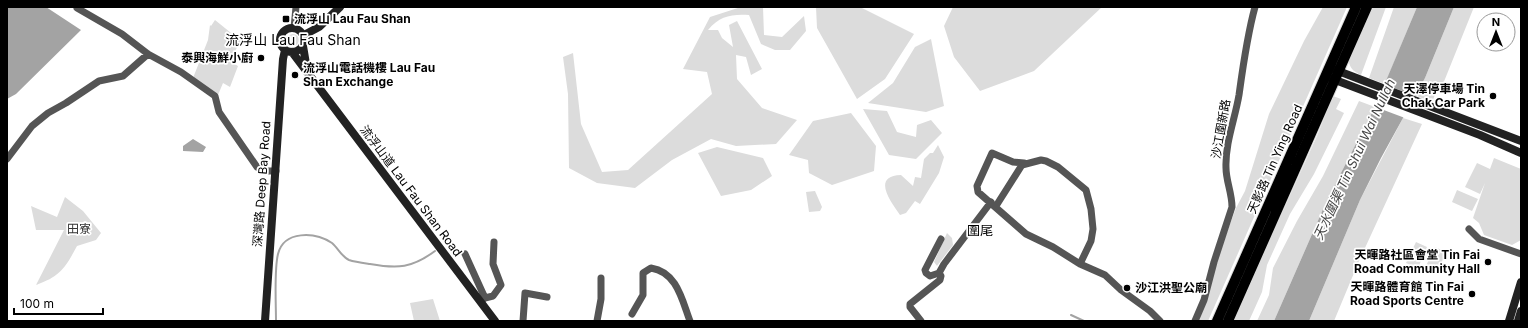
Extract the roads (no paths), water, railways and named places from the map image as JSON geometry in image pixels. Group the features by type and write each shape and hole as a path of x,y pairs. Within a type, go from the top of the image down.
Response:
{"main road":[{"name":"天影路 Tin Ying Road","path":"1228,321 1332,74 1356,7"},
{"name":"天影路 Tin Ying Road","path":"1217,321 1332,74 1366,7"}],"street":[{"path":"294,28 296,7"},
{"path":"304,35 319,28 340,7"},
{"name":"沙江圍新路","path":"1195,321 1204,300 1214,262 1232,207 1226,168 1227,150 1239,95 1242,65 1255,7"},
{"path":"77,8 122,34 148,54 181,72 215,96 219,112 257,167 265,171 276,171"},
{"path":"286,29 298,29 304,35 303,46 296,52 289,51 281,44 281,36 286,29"},
{"name":"流浮山道 Lau Fau Shan Road","path":"303,46 305,65 308,74"},
{"name":"流浮山道 Lau Fau Shan Road","path":"289,51 482,300 495,321"},
{"name":"深灣路 Deep Bay Road","path":"265,321 283,60 289,51"},
{"path":"7,159 32,126 48,113 99,81 123,76 148,54"},
{"path":"1332,74 1359,79 1521,141"},
{"path":"1332,74 1354,87 1521,153"},
{"path":"1080,264 1092,241 1094,229 1086,190 1058,167 1046,161 1041,160 1024,163 1013,162 992,153 977,186 978,192 994,204 1026,234 1053,247 1080,264 1096,272 1105,274 1121,290 1150,311 1160,321"},
{"path":"922,321 910,305 940,280 940,273 944,264 994,204 1024,163"},
{"path":"1469,229 1479,239 1521,254"},
{"path":"940,273 930,276 925,270 941,239"},
{"path":"465,254 482,300 493,296 501,285 493,264 494,242"},
{"path":"632,314 643,295 643,273 651,268 661,271 676,284 690,321"},
{"path":"597,321 601,299 601,278"},
{"path":"1509,321 1521,282"},
{"path":"523,321 522,291 547,297"},
{"path":"1518,321 1521,311"}],"water":[{"path":"7,7 46,7 81,30 16,94 7,99"},
{"name":"天水圍渠 Tin Shui Wai Nullah","path":"1417,7 1454,7 1425,78 1381,158 1360,200 1309,321 1274,321 1327,200 1375,107"},
{"path":"193,139 206,147 203,152 183,151 183,146"}],"waterway":[{"path":"276,321 276,277 278,254 281,246 293,237 309,235 325,239 332,243 344,257 349,260 380,266 397,267 412,264 427,257 435,251"},
{"path":"1071,315 1084,321"}],"place":[{"name":"流浮山 Lau Fau Shan","path":"286,19"},
{"name":"泰興海鮮小廚","path":"261,58"},
{"name":"流浮山電話機樓 Lau Fau Shan Exchange","path":"295,75"},
{"name":"天澤停車場 Tin Chak Car Park","path":"1493,96"},
{"name":"天暉路社區會堂 Tin Fai Road Community Hall","path":"1488,262"},
{"name":"沙江洪聖公廟","path":"1127,288"},
{"name":"天暉路體育館 Tin Fai Road Sports Centre","path":"1472,294"}],"district":[{"name":"流浮山 Lau Fau Shan","path":"293,40"},
{"name":"圍尾","path":"980,230"}],"park label":[{"name":"田寮","path":"79,229"}]}
